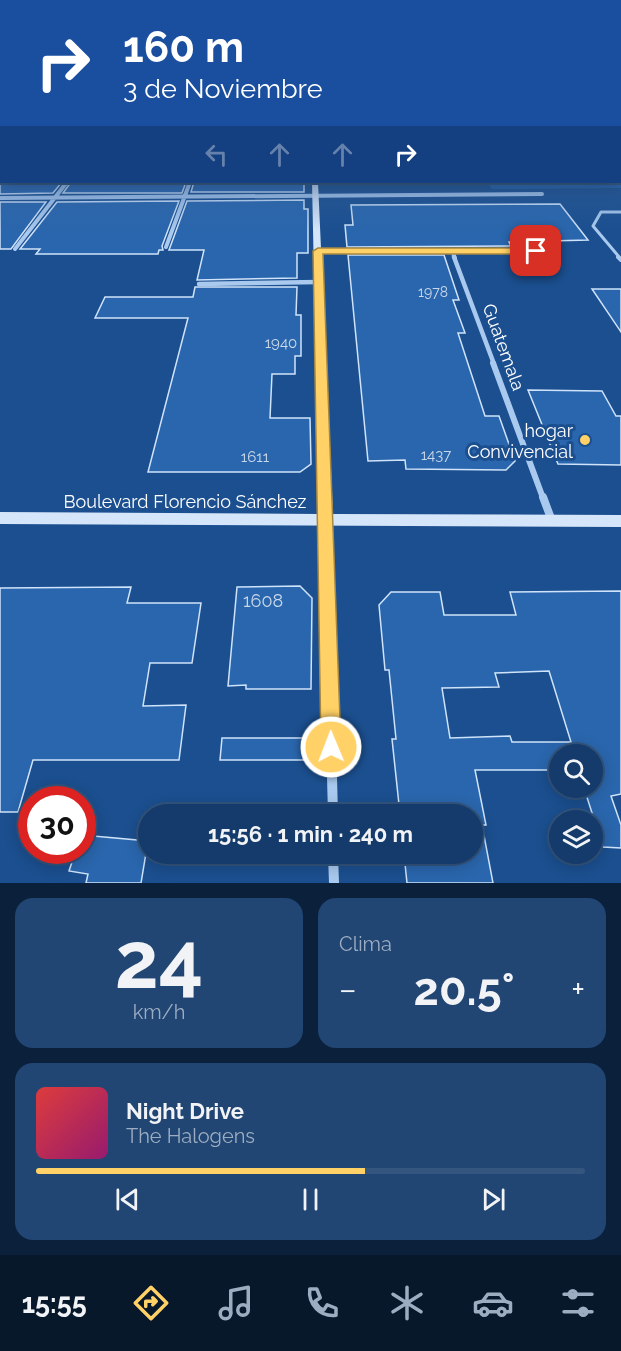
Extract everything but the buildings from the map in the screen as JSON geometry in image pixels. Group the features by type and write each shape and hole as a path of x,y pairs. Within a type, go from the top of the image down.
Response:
{"street":[{"path":"15,249 66,183"},
{"path":"166,247 190,183"},
{"path":"315,183 333,804"},
{"path":"0,198 542,194"},
{"path":"318,251 557,251"},
{"name":"Guatemala","path":"452,251 552,521"},
{"path":"199,284 319,282"},
{"name":"Boulevard Florencio Sánchez","path":"0,519 621,521"},
{"path":"333,864 334,883"}],"lane":[{"path":"620,258 593,226 601,212 621,212"}],"shaded area":[{"path":"488,183 621,183 621,188 492,189"}],"place":[{"name":"hogar Convivencial","path":"585,440"}],"route":[{"path":"331,747 318,251 536,251"}]}
